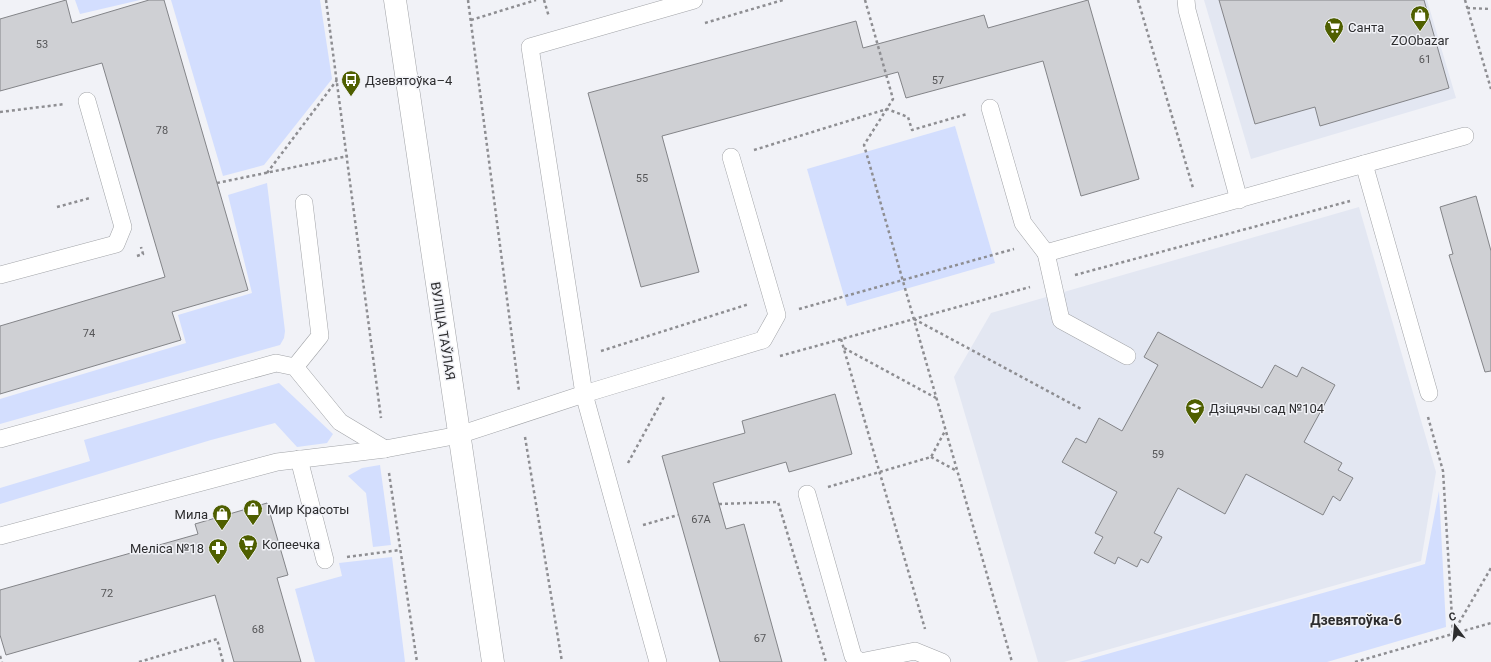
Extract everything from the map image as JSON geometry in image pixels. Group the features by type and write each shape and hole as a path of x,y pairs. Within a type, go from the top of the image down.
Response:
{"street":[{"name":"ВУЛІЦА ТАЎЛАЯ","path":"395,0 428,232 493,662"}],"lane":[{"path":"658,662 584,394 530,47 694,0"},
{"path":"1186,0 1187,10 1238,200"},
{"path":"0,275 116,244 123,227 87,101"},
{"path":"990,108 1023,223 1042,247 1061,320 1127,356"},
{"path":"1042,247 1238,200 1465,136"},
{"path":"0,536 277,462 385,449 459,435 584,394 763,340 777,315 731,157"},
{"path":"1364,164 1429,393"},
{"path":"294,367 320,336 304,203"},
{"path":"0,439 276,363 294,367 340,422 385,449"},
{"path":"299,459 325,560"},
{"path":"807,494 853,656 860,662 915,650 938,660"}],"path":[{"path":"326,0 348,156 385,449 417,662"},
{"path":"468,0 522,415 562,662"},
{"path":"470,20 536,0"},
{"path":"701,24 783,0"},
{"path":"865,0 893,99 864,145 1012,662"},
{"path":"1138,0 1194,191"},
{"path":"1465,0 1491,89"},
{"path":"1467,8 1491,9"},
{"path":"267,173 338,80"},
{"path":"887,108 908,117 912,130 990,108"},
{"path":"217,183 348,156"},
{"path":"774,358 1357,199"},
{"path":"777,315 902,280 1042,247"},
{"path":"914,319 1083,410"},
{"path":"841,340 938,660"},
{"path":"843,348 936,399"},
{"path":"626,467 665,394"},
{"path":"1426,410 1443,471 1453,634"},
{"path":"719,504 778,502 931,457 946,430"},
{"path":"931,457 957,471"},
{"path":"778,502 826,662"},
{"path":"637,526 678,515"},
{"path":"325,560 400,550"},
{"path":"1453,634 1491,568"},
{"path":"1355,662 1491,622"},
{"path":"139,662 217,639 223,662"},
{"path":"0,656 2,662"}],"shaded area":[{"path":"75,0 140,0 80,14"},
{"path":"171,0 320,0 332,79 264,165 223,176"},
{"name":"Санта","path":"1204,0 1427,0 1456,98 1251,159"},
{"path":"955,126 995,263 847,306 807,169"},
{"path":"267,183 285,331 284,338 280,345 0,424 0,399 186,343 178,315 252,293 228,195"},
{"name":"Дзіцячы сад №104","path":"1359,207 1436,472 1421,561 1064,662 1038,662 954,377 991,313"},
{"path":"279,383 333,434 327,443 297,447 275,423 211,440 0,504 0,488 90,461 84,440"},
{"path":"380,465 391,545 373,547 366,493 348,476 362,468"},
{"path":"1439,491 1446,627 1327,662 1079,662 1425,564"},
{"path":"392,557 405,662 315,662 295,589 342,576 339,563"}],"building":[{"path":"66,0 72,23 149,0 164,0 248,290 172,312 181,340 0,394 0,326 165,277 102,63 0,91 0,19"},
{"path":"1088,0 1139,179 1081,196 1043,61 906,98 898,72 662,136 699,272 641,287 588,93 856,21 863,48 984,15 988,28"},
{"name":"Санта","path":"1219,0 1424,0 1449,88 1320,126 1315,107 1255,124"},
{"path":"1476,196 1491,251 1491,371 1485,372 1449,255 1453,254 1440,207"},
{"path":"1158,332 1262,388 1275,365 1297,377 1302,367 1335,385 1304,442 1342,463 1338,470 1353,478 1340,501 1333,496 1323,515 1246,474 1225,514 1178,488 1154,533 1162,537 1148,563 1141,559 1137,567 1118,557 1115,564 1094,553 1103,537 1095,533 1117,492 1062,462 1076,438 1086,443 1099,418 1122,431 1158,365 1144,357"},
{"path":"835,394 852,454 789,472 786,462 713,483 726,529 744,524 782,662 720,662 662,456 745,433 742,421"},
{"path":"267,503 288,575 277,578 301,662 234,662 215,595 6,655 0,635 0,590 198,534 195,524"}],"place":[{"name":"ZOObazar","path":"1420,32"},
{"name":"Санта","path":"1334,44"},
{"name":"Дзевятоўка–4","path":"351,97"},
{"name":"Дзіцячы сад №104","path":"1195,425"},
{"name":"Мир Красоты","path":"253,526"},
{"name":"Мила","path":"222,531"},
{"name":"Копеечка","path":"248,561"},
{"name":"Меліса №18","path":"218,565"}],"district":[{"name":"Дзевятоўка-6","path":"1356,620"}]}
